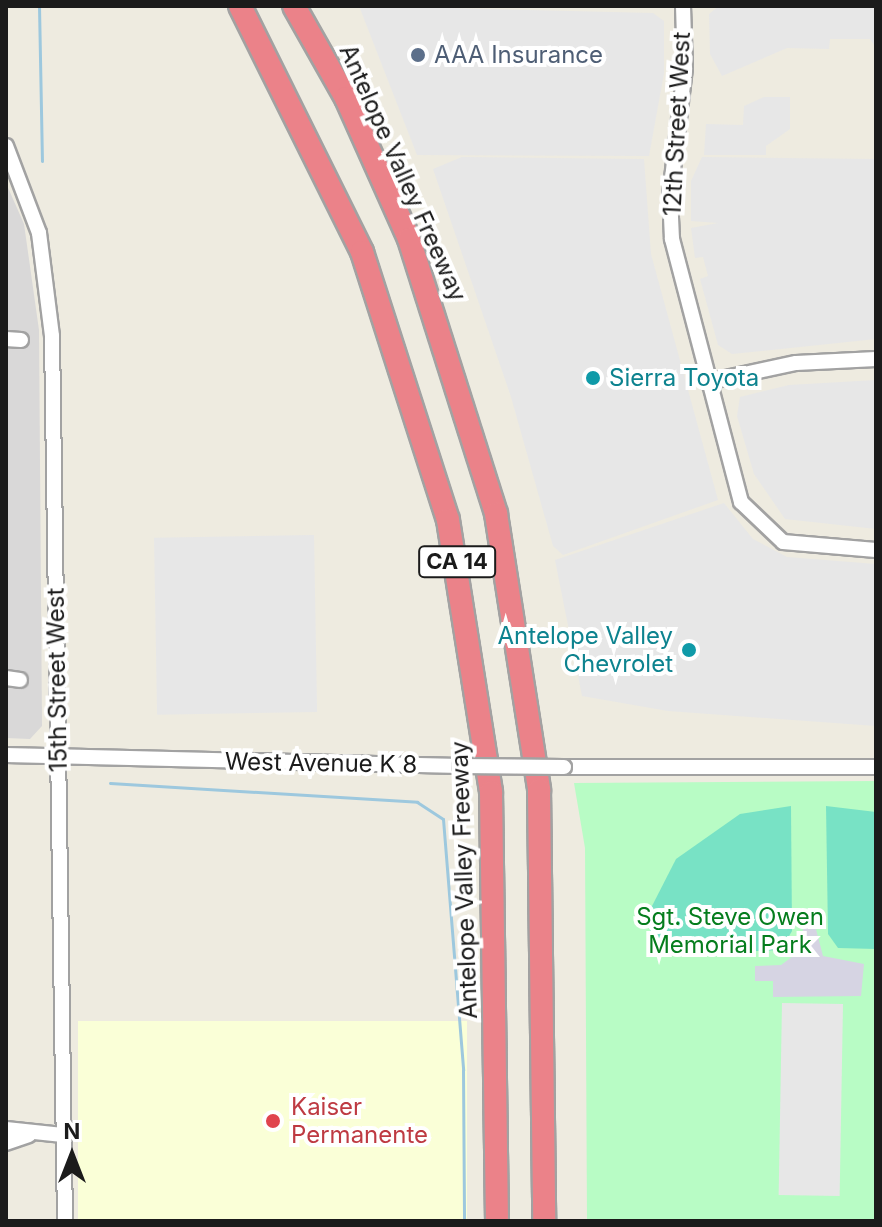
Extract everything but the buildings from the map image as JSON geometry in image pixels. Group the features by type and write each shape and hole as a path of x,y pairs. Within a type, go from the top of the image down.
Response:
{"highway":[{"name":"Antelope Valley Freeway","path":"240,6 362,252 451,534 491,792 497,1221"},
{"name":"Antelope Valley Freeway","path":"294,6 346,98 442,327 477,439 518,622 543,865 544,1221"},
{"path":"313,6 346,98"}],"street":[{"name":"12th Street West","path":"683,6 685,68 670,195 672,239 707,382 741,502 762,529 809,550 876,550"},
{"name":"15th Street West","path":"6,146 34,218 48,282 65,1221"},
{"path":"707,382 796,363 876,359"},
{"name":"West Avenue K 8","path":"6,755 460,766 876,767"},
{"path":"6,1129 29,1135 63,1135"},
{"path":"6,1143 29,1135"}],"shaded area":[{"path":"359,6 653,13 664,21 664,73 649,156 417,155"},
{"path":"719,6 876,6 876,48 870,39 830,39 829,49 787,48 722,76 710,54 709,14"},
{"path":"764,97 790,97 790,129 766,146 766,155 704,155 706,124 743,125 744,106"},
{"path":"462,157 644,159 651,254 718,500 563,555 553,546 511,397 433,169"},
{"path":"702,157 876,159 876,339 732,354 718,345 700,279 708,276 703,257 695,258 691,228 718,223 691,221 691,181"},
{"path":"6,183 24,224 39,330 42,726 30,739 6,738"},
{"path":"876,380 876,529 785,519 754,474 737,416 740,397 789,385"},
{"path":"724,503 753,539 787,557 876,564 876,726 668,711 582,696 555,560"},
{"path":"314,535 317,712 157,715 154,538"},
{"path":"812,914 823,956 864,964 861,996 773,997 773,981 755,981 755,966 781,965 800,951 805,915"},
{"path":"782,1003 843,1004 840,1196 779,1195"},
{"name":"Kaiser Permanente","path":"78,1021 467,1021 467,1221 78,1221"}],"green space":[{"name":"Sgt. Steve Owen Memorial Park","path":"876,781 876,1221 587,1221 585,848 574,783"},
{"path":"791,806 792,931 781,950 649,955 651,908 676,859 740,814"},
{"path":"826,806 876,812 876,949 838,948 828,934"}],"waterway":[{"path":"39,6 42,161"},
{"path":"110,783 417,802 443,819 463,1070 464,1221"}],"place":[{"name":"AAA Insurance","path":"418,55"},
{"name":"Sierra Toyota","path":"593,378"},
{"name":"Antelope Valley Chevrolet","path":"689,650"},
{"name":"Kaiser Permanente","path":"273,1121"}]}
